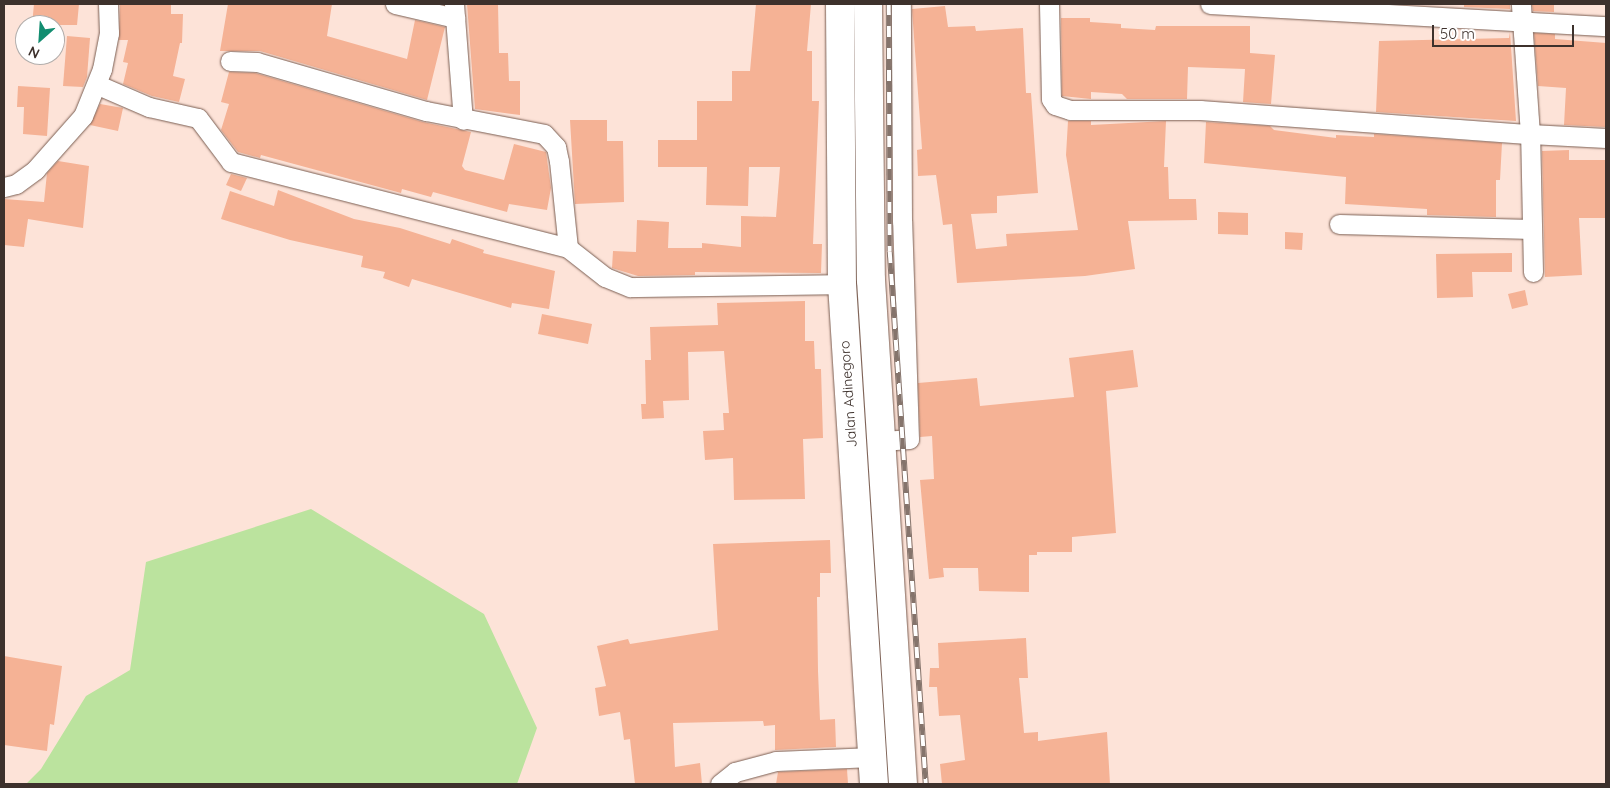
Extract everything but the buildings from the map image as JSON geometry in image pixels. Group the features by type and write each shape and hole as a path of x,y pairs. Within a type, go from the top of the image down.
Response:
{"highway":[{"name":"Jalan Adinegoro","path":"840,4 842,284 874,784"},
{"path":"868,4 871,280 903,784"},
{"path":"846,369 876,368"}],"street":[{"path":"4,187 16,184 35,170 83,116 98,85 109,33 108,4"},
{"path":"395,4 454,11 463,120"},
{"path":"882,441 909,440 902,221 901,4"},
{"path":"1049,4 1051,99 1055,105 1070,110 1200,110 1606,138"},
{"path":"1210,4 1521,12 1606,26"},
{"path":"1521,12 1530,134 1533,272"},
{"path":"230,60 257,62 463,120 535,130 550,139 559,161 568,248"},
{"path":"98,85 149,107 198,118 231,162 568,248 605,277 630,287 842,284"},
{"path":"1339,224 1532,229"},
{"path":"720,784 735,772 776,761 873,757"}],"green space":[{"path":"311,509 484,614 537,728 517,784 26,784 41,769 86,696 130,670 146,562"}],"railway":[{"path":"889,4 890,252 926,784"}]}
